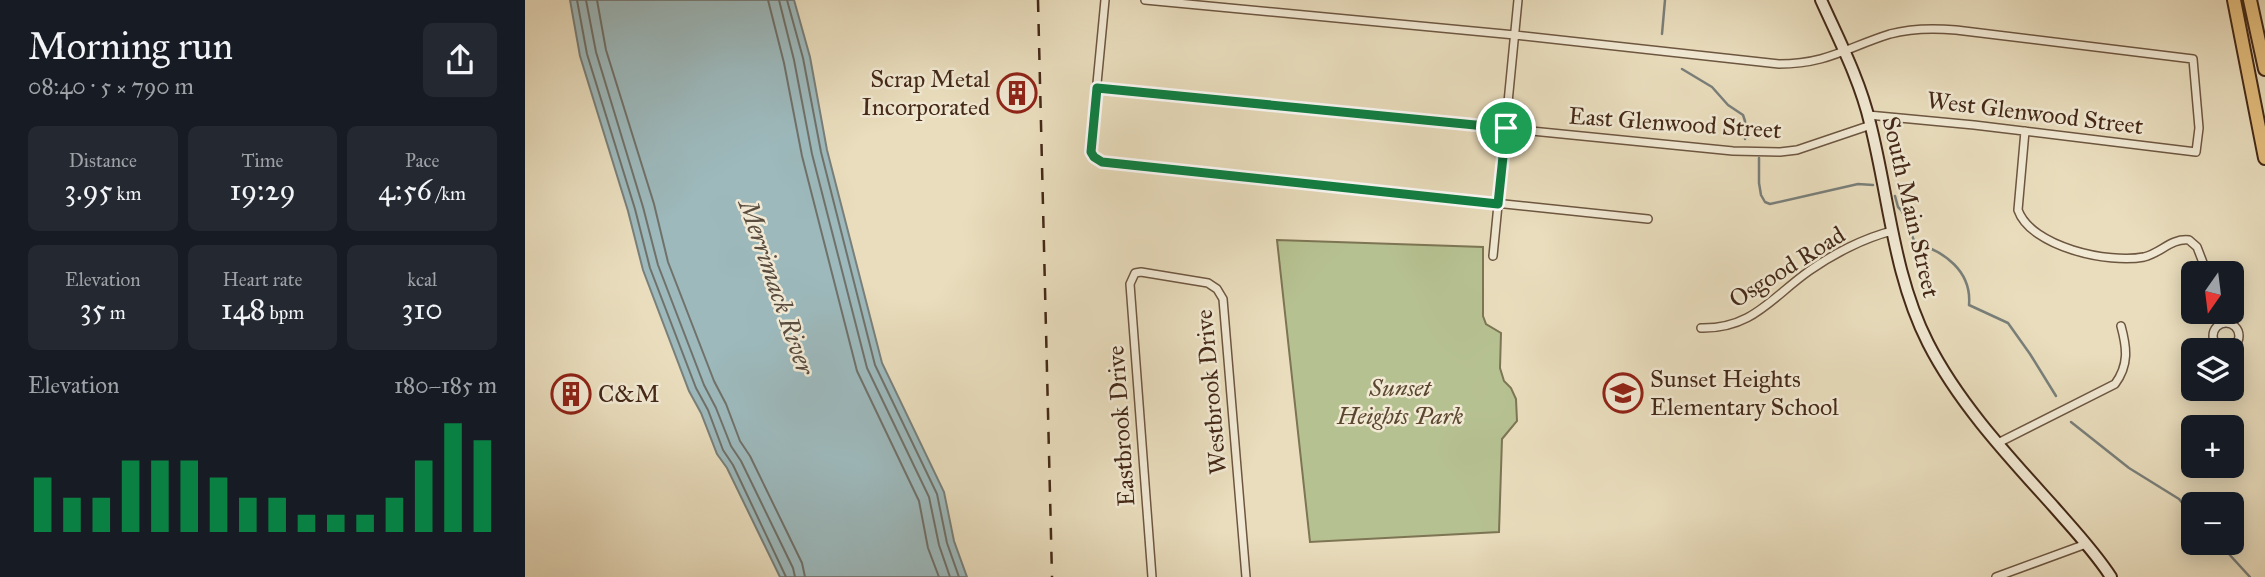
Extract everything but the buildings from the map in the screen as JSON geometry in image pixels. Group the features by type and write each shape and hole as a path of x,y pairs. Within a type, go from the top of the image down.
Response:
{"main road":[{"path":"2234,0 2265,158"},
{"path":"2250,0 2265,69"}],"street":[{"path":"1105,0 1091,146 1094,157 1108,164 1648,219"},
{"path":"1145,0 1515,34 1779,64 1815,62 1845,52"},
{"path":"1493,256 1518,0"},
{"name":"South Main Street","path":"1821,0 1845,52 1870,120 1905,288 1930,346 1953,384 1998,443 2086,544 2111,577"},
{"name":"West Glenwood Street","path":"1845,52 1905,31 1939,29 2193,59 2199,128 2196,152 2025,131 1870,120"},
{"name":"East Glenwood Street","path":"1097,88 1700,149 1764,152 1797,150 1870,120"},
{"path":"2025,131 2018,210 2021,219 2033,230 2060,245 2112,259 2146,256 2179,240 2189,240 2203,261"},
{"name":"Osgood Road","path":"1701,328 1723,327 1754,315 1819,264 1870,238 1892,231"},
{"name":"Westbrook Drive","path":"1135,273 1145,272 1207,283 1217,289 1223,299 1246,577"},
{"name":"Eastbrook Drive","path":"1135,273 1130,284 1152,577"},
{"path":"1998,443 2115,384 2126,362 2127,346 2121,326"},
{"path":"1996,577 2086,544"}],"green space":[{"name":"Sunset Heights Park","path":"1277,240 1483,247 1483,316 1486,324 1501,333 1500,368 1504,381 1516,399 1517,421 1502,439 1499,532 1310,542"}],"water":[{"name":"Merrimack River","path":"570,0 794,0 810,57 827,150 882,363 944,492 954,541 967,577 780,577 727,468 717,454 689,391 643,270 628,211 580,56"}],"waterway":[{"path":"1662,34 1665,0"},
{"path":"1682,69 1712,87 1728,105 1743,115 1745,139"},
{"path":"1759,158 1761,195 1765,202 1770,204 1858,184 1873,185"},
{"path":"1895,196 1915,243 1936,251 1954,264 1966,282 1969,305 2008,323 2056,396"},
{"path":"2071,422 2129,468 2181,501"},
{"path":"2230,555 2250,577"}],"railway":[{"path":"1038,0 1052,577"}],"place":[{"name":"Scrap Metal Incorporated","path":"1017,93"},
{"name":"Sunset Heights Elementary School","path":"1623,393"},
{"name":"C&M","path":"571,394"}],"route":[{"path":"1097,88 1506,128 1498,204 1108,164 1098,160 1091,152 1097,88"}]}
